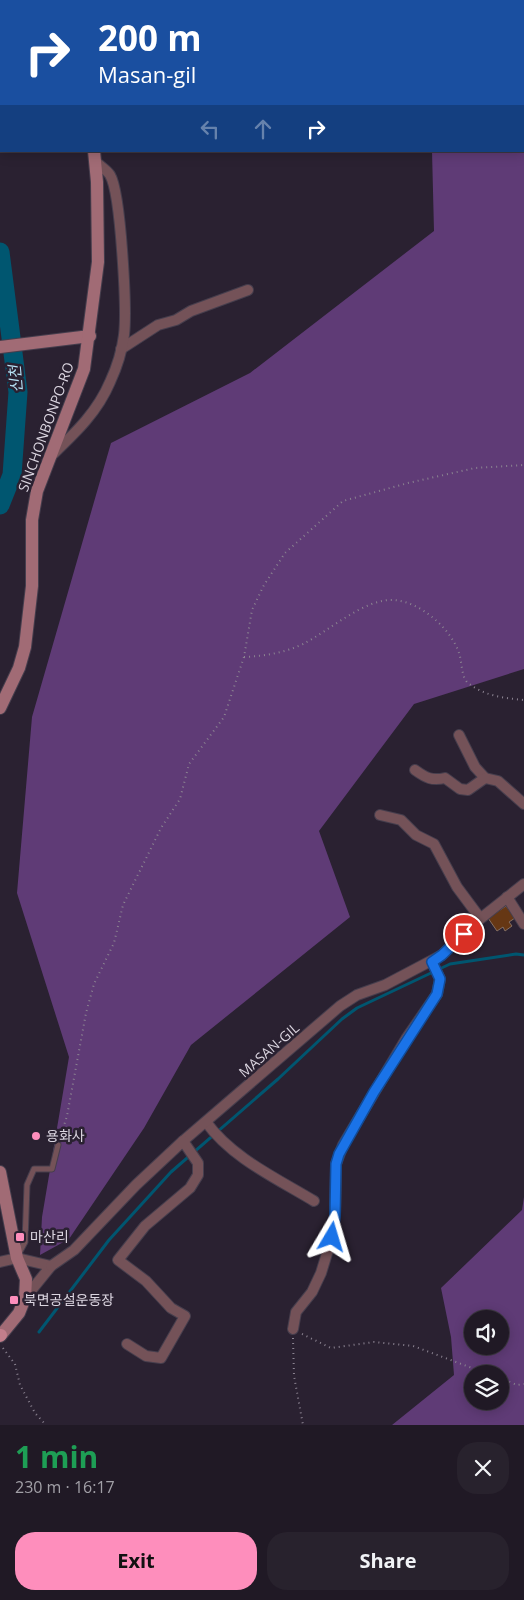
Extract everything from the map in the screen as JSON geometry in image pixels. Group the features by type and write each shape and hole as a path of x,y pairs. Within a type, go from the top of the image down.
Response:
{"main road":[{"name":"SINCHONBONPO-RO","path":"0,708 19,668 25,647 32,586 32,520 37,491 84,369 90,336 98,262 95,157"},
{"path":"0,347 90,336"},
{"path":"0,1172 17,1258 26,1279 25,1298 18,1313 0,1338"}],"street":[{"path":"50,457 88,421 110,383 121,349 124,332 123,284 118,217 110,175 95,157"},
{"path":"121,349 158,324 176,320 191,311 248,290"},
{"path":"459,735 475,767 486,778 498,781 524,804"},
{"path":"415,770 425,778 435,781 445,778 460,789 468,790 486,778"},
{"path":"380,815 401,820 416,835 434,844 457,887 480,918"},
{"name":"MASAN-GIL","path":"25,1298 51,1266 74,1250 136,1185 208,1126 340,1006 357,995 433,965 480,918 524,884"},
{"path":"507,897 524,924"},
{"path":"293,1329 296,1312 312,1292 321,1273 332,1237 335,1216 336,1164 343,1145 406,1039 437,994 440,979 433,965"},
{"path":"208,1126 222,1142 250,1162 314,1201"},
{"path":"127,1344 146,1356 161,1358 185,1316 171,1308 146,1281 118,1260 146,1226 190,1188 198,1175 198,1163 186,1145"},
{"path":"0,1262 17,1258 51,1266"}],"lane":[{"path":"17,1258 25,1242 27,1185 34,1169 52,1168 58,1145"}],"path":[{"path":"58,1145 67,1116 86,1013 94,984 114,943 123,906 160,828 180,799 189,764 224,717 244,657 252,610 264,585 285,553 343,501 408,483 475,468 524,466"},
{"path":"244,657 279,653 303,643 376,602 395,600 428,612 448,632 459,651 465,680 477,690 500,697 524,700"},
{"path":"303,1425 294,1376 293,1329 331,1348 374,1342 414,1346 464,1365"},
{"path":"0,1338 15,1364 20,1385 31,1406 46,1425"},
{"path":"509,1382 517,1385 524,1384"}],"shaded area":[{"path":"432,152 524,152 524,669 414,704 319,831 350,917 191,1045 144,1128 69,1239 40,1255 42,1217 69,1057 17,893 32,717 111,443 250,373 434,231"},
{"path":"524,1197 524,1425 392,1425 454,1375 451,1337 441,1288 522,1210"}],"building":[{"path":"506,906 515,918 509,922 512,926 505,931 503,927 497,931 488,918"}],"waterway":[{"name":"신천","path":"0,252 18,392 12,475 0,505"},
{"path":"39,1332 109,1240 171,1172 278,1079 342,1019 357,1008 450,964 516,954 524,955"}],"place":[{"name":"용화사","path":"36,1136"},
{"name":"마산리","path":"20,1237"},
{"name":"북면공설운동장","path":"14,1300"}],"route":[{"path":"332,1237 335,1216 336,1164 343,1145 406,1039 437,994 440,979 432,962 464,934"}]}
